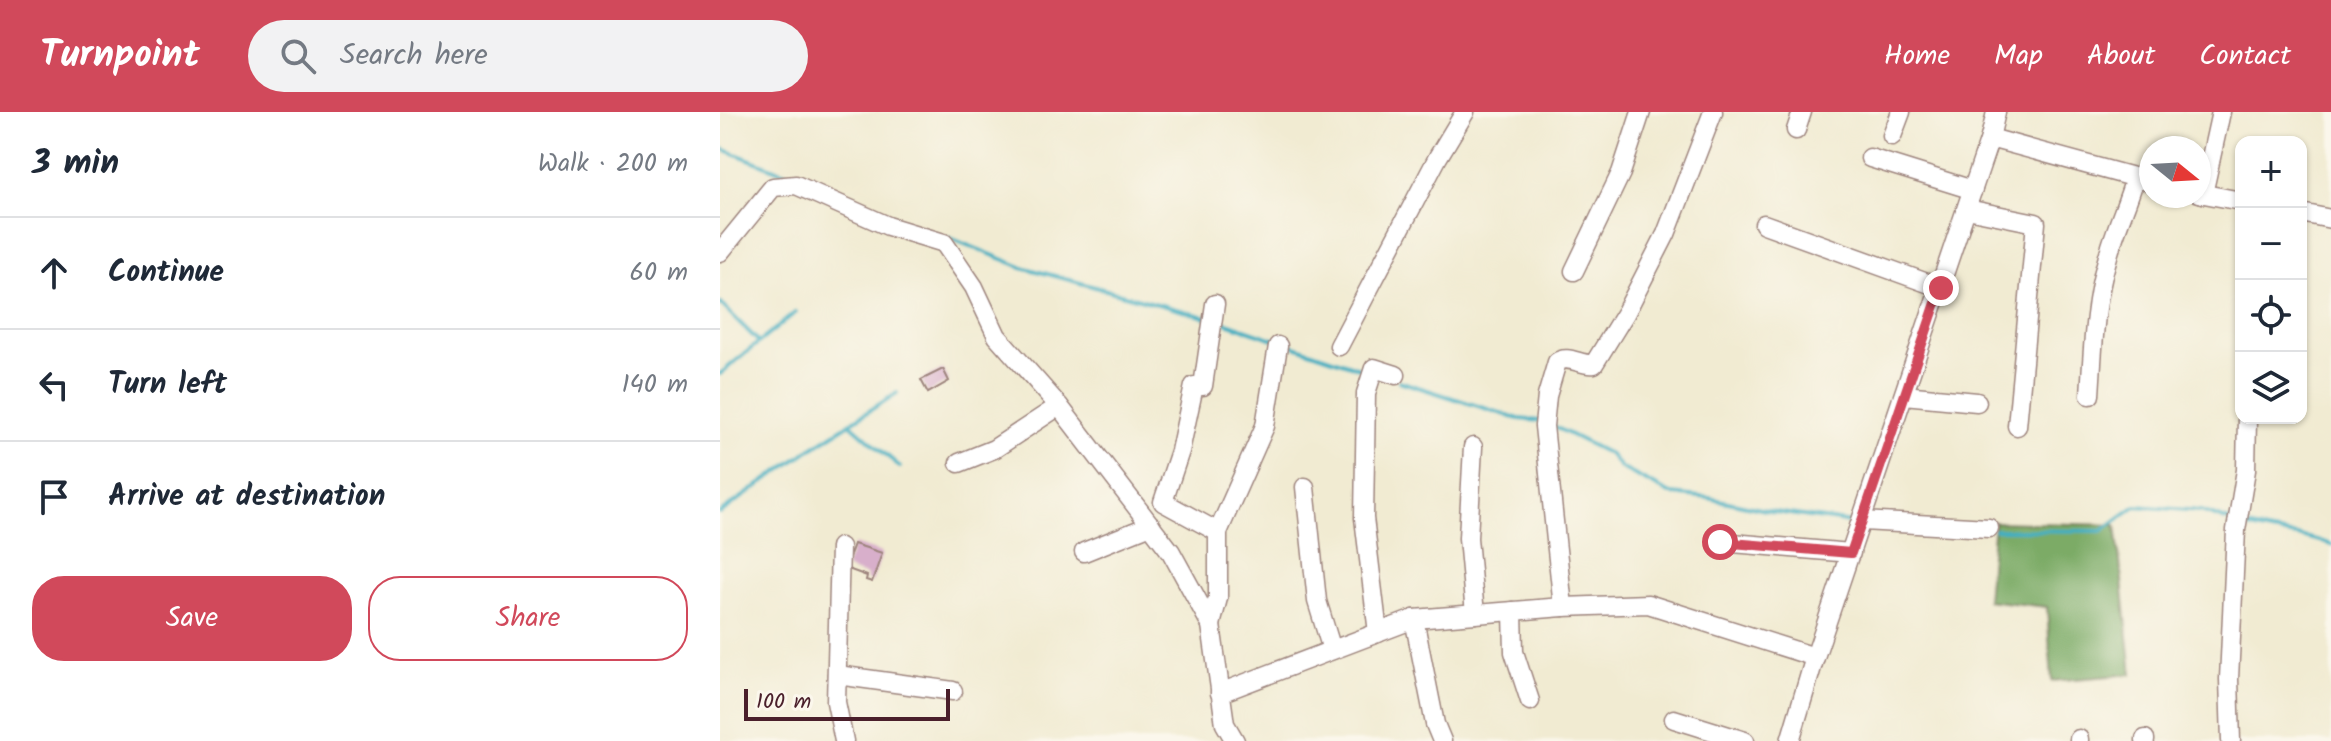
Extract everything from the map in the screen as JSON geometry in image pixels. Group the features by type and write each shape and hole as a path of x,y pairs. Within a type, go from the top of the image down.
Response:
{"street":[{"path":"1339,346 1438,157 1465,112"},
{"path":"1574,271 1621,173 1641,112"},
{"path":"1563,607 1545,422 1547,396 1557,362 1565,358 1594,364 1626,312 1666,234 1713,112"},
{"path":"1796,130 1802,112"},
{"path":"1892,136 1901,112"},
{"path":"1790,741 1815,657 1967,209 1996,112"},
{"path":"2211,153 2221,112"},
{"path":"1990,138 2139,179"},
{"path":"1870,158 1973,190"},
{"path":"720,252 773,187 784,185 796,185 888,226 944,243 974,287 997,336 1059,406 1171,552 1211,625 1225,724 1235,741"},
{"path":"2090,395 2093,339 2107,257 2139,189"},
{"path":"2211,196 2235,200"},
{"path":"1967,209 2036,223 2017,426"},
{"path":"2307,214 2331,219"},
{"path":"1764,224 1941,288"},
{"path":"1212,313 1203,386 1194,386 1180,451 1163,502 1218,532"},
{"path":"1211,625 1218,598 1218,532 1265,426 1278,346"},
{"path":"1378,633 1364,518 1366,393 1373,372 1396,375"},
{"path":"1904,395 1977,402"},
{"path":"959,463 994,449 1059,406"},
{"path":"2231,741 2229,679 2247,424"},
{"path":"1473,447 1468,538 1475,614"},
{"path":"1305,487 1317,601 1332,650"},
{"path":"1862,521 1989,528"},
{"path":"1084,552 1151,525"},
{"path":"1720,542 1851,553"},
{"path":"840,547 836,702 844,741"},
{"path":"1220,693 1414,619 1563,607 1648,604 1815,657"},
{"path":"1513,611 1514,652 1530,701"},
{"path":"1414,619 1435,724 1442,741"},
{"path":"837,675 953,691"},
{"path":"1674,719 1745,741"}],"green space":[{"path":"1994,522 2116,525 2132,674 2052,681 2047,607 1987,600"}],"building":[{"path":"943,369 949,381 928,393 921,380"},
{"path":"854,544 882,553 872,582 866,580 867,576 845,568"}],"waterway":[{"path":"720,148 798,178"},
{"path":"950,238 1022,267 1209,318"},
{"path":"720,303 759,342"},
{"path":"720,374 796,312"},
{"path":"1218,320 1368,371"},
{"path":"1399,381 1519,419 1541,421"},
{"path":"720,513 897,393"},
{"path":"851,424 900,467"},
{"path":"1549,424 1609,454 1621,468 1671,494 1852,523"},
{"path":"1995,530 2102,531 2136,506 2201,511 2232,522"},
{"path":"2240,525 2331,545"}],"route":[{"path":"1720,542 1851,553 1941,288"}]}
